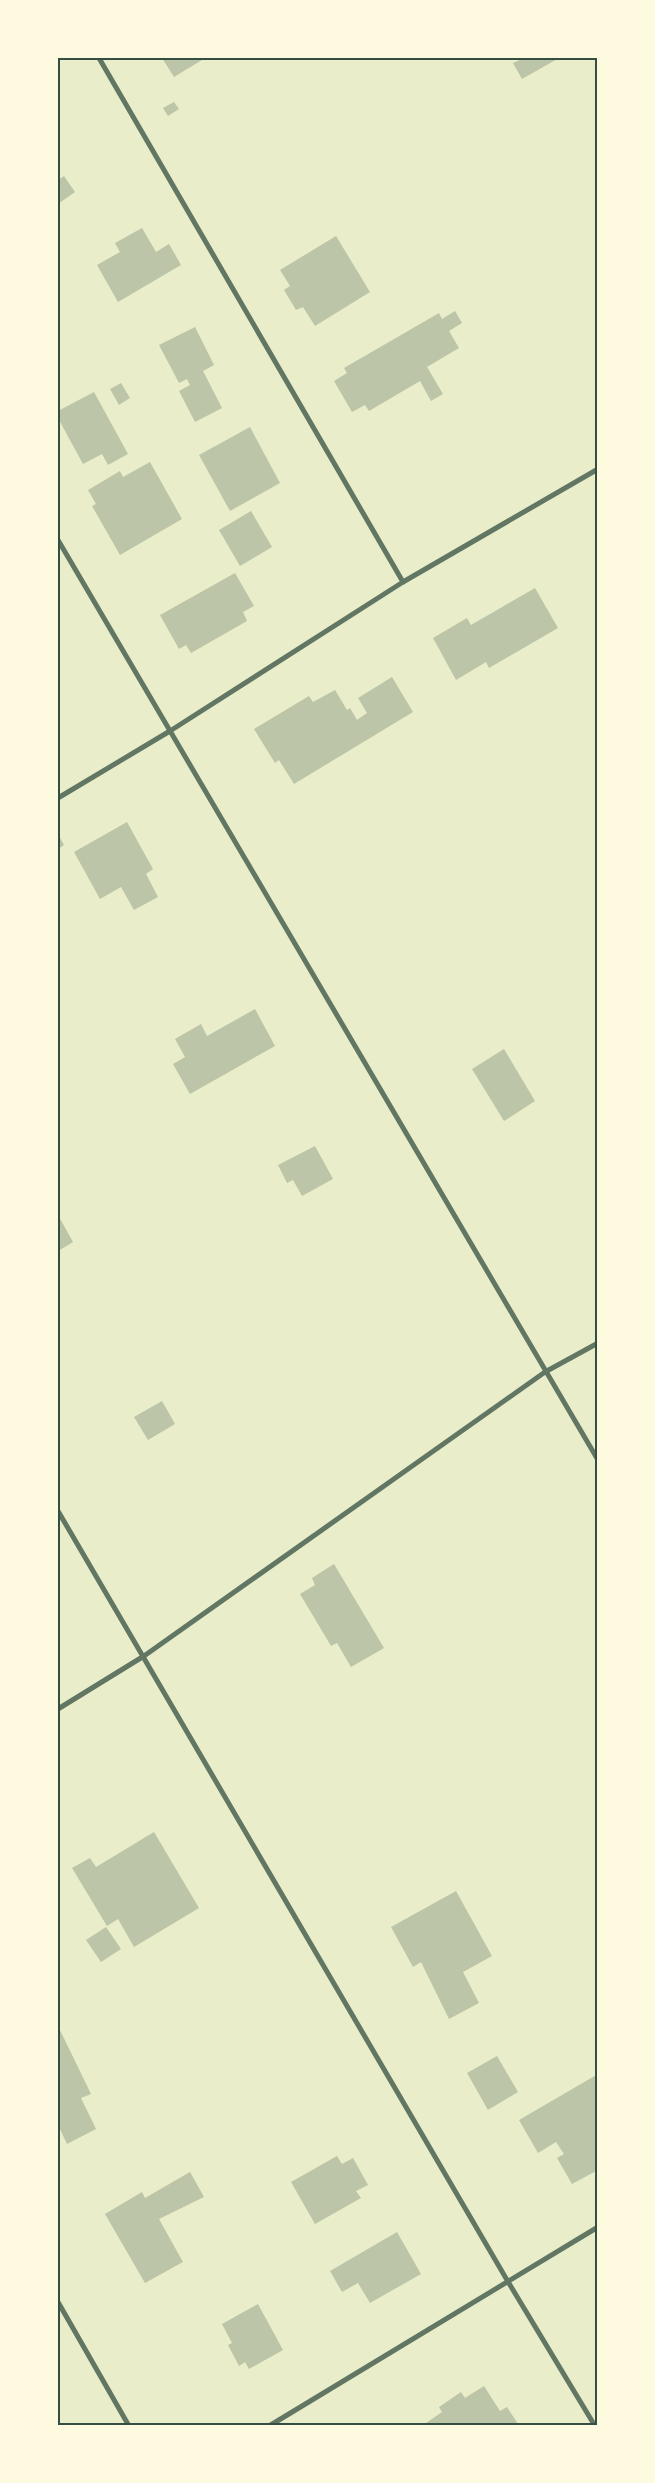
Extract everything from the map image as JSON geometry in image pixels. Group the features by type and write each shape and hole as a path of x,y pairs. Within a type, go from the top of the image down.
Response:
{"street":[{"path":"99,58 403,582"},
{"path":"58,798 170,731 403,582 597,469"},
{"path":"58,540 598,1460"},
{"path":"58,1709 144,1656 545,1372 598,1343"},
{"path":"58,1511 506,2280 595,2426"},
{"path":"269,2426 506,2280 598,2227"},
{"path":"58,2302 129,2426"}],"building":[{"path":"162,58 200,58 202,60 174,77"},
{"path":"524,58 559,58 522,79 513,63"},
{"path":"174,102 179,109 168,116 163,108"},
{"path":"64,176 75,192 58,204 58,180"},
{"path":"142,228 156,252 169,244 181,265 118,302 97,265 120,252 115,243"},
{"path":"336,236 370,292 315,326 303,307 296,310 284,290 290,286 280,270"},
{"path":"455,311 462,323 449,331 459,348 427,367 443,394 431,401 420,381 369,411 365,405 352,412 334,381 347,373 344,368 439,313 442,319"},
{"path":"195,327 214,365 203,371 222,408 195,422 179,391 190,385 187,379 179,383 159,345"},
{"path":"121,383 130,398 119,405 110,389"},
{"path":"94,392 128,454 108,465 102,454 83,464 58,418 58,411"},
{"path":"250,427 280,483 230,511 199,455"},
{"path":"150,462 182,519 120,555 92,506 96,504 88,490 120,471 123,477"},
{"path":"251,511 272,547 240,566 219,530"},
{"path":"235,573 254,606 243,612 247,621 191,653 186,645 179,649 160,615"},
{"path":"535,588 558,628 489,668 486,662 456,680 433,638 467,618 471,625"},
{"path":"392,677 413,712 294,784 279,760 275,763 254,729 309,696 313,702 335,690 347,710 350,708 357,720 367,713 358,698"},
{"path":"127,822 153,869 146,874 158,897 134,910 121,887 100,899 74,852"},
{"path":"58,834 64,845 58,849"},
{"path":"255,1009 275,1046 190,1094 173,1064 185,1057 175,1039 201,1024 207,1036"},
{"path":"504,1049 535,1101 504,1121 472,1069"},
{"path":"315,1146 333,1179 302,1196 293,1180 287,1183 278,1165"},
{"path":"58,1215 73,1242 58,1251"},
{"path":"162,1401 175,1424 148,1440 134,1417"},
{"path":"334,1564 384,1648 351,1667 337,1643 331,1646 300,1594 315,1585 312,1578"},
{"path":"154,1832 199,1908 134,1947 118,1919 107,1926 72,1868 90,1858 96,1867"},
{"path":"456,1891 492,1956 463,1972 479,2003 449,2019 421,1962 413,1967 391,1927"},
{"path":"106,1927 121,1949 101,1962 86,1940"},
{"path":"58,2026 91,2094 81,2098 96,2129 67,2144 58,2125"},
{"path":"497,2056 518,2092 488,2110 467,2073"},
{"path":"598,2074 598,2170 572,2184 557,2158 564,2154 556,2142 538,2153 519,2120"},
{"path":"337,2156 342,2164 353,2158 368,2185 356,2191 361,2198 315,2224 291,2182"},
{"path":"190,2172 204,2197 159,2219 183,2262 145,2283 105,2214 142,2192 145,2198"},
{"path":"397,2232 421,2274 370,2303 358,2283 342,2292 330,2271"},
{"path":"258,2304 283,2350 249,2369 245,2362 239,2366 228,2345 232,2343 222,2324"},
{"path":"484,2386 500,2411 507,2407 518,2424 515,2426 422,2426 442,2412 439,2407 461,2392 465,2398"}]}
